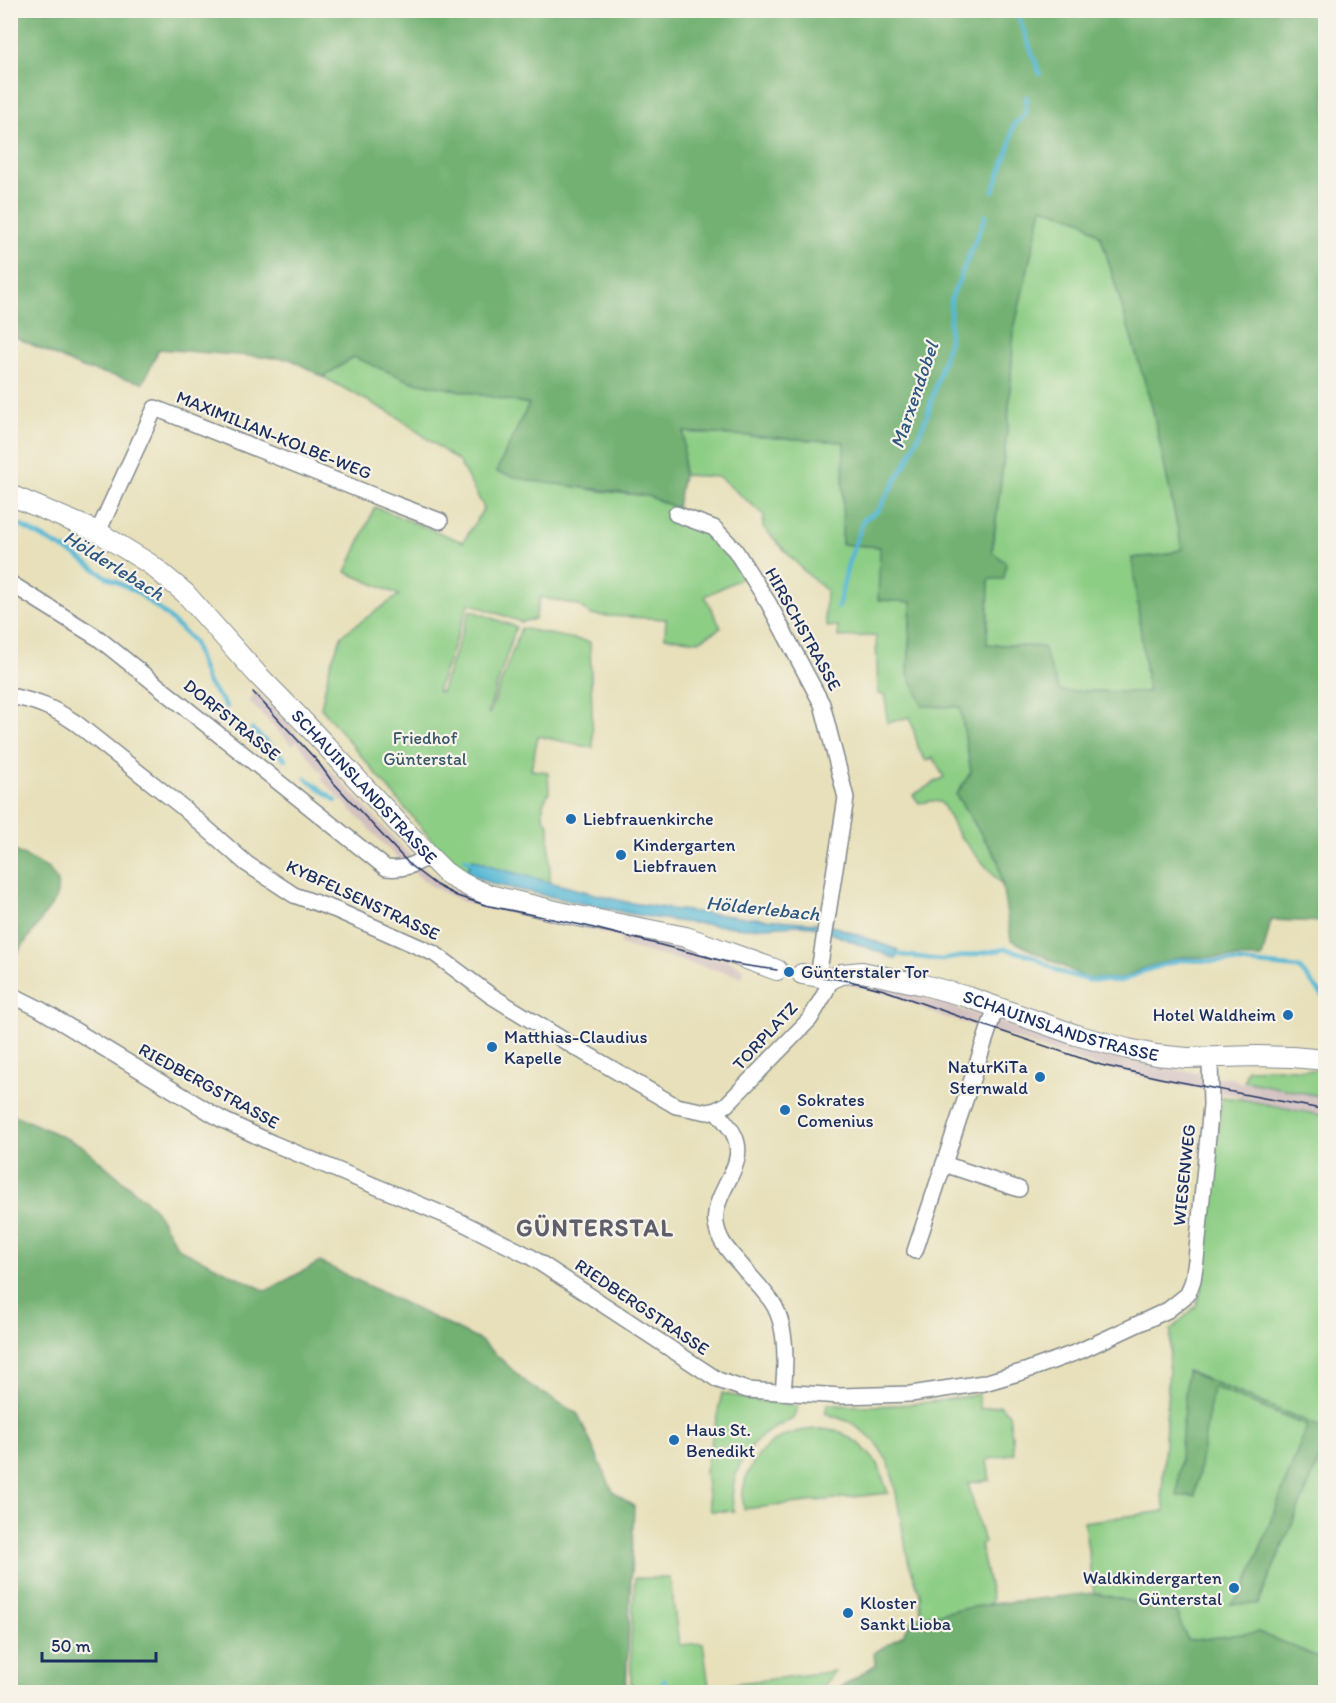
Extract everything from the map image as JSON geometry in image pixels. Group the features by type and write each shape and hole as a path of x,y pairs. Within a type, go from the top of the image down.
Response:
{"main road":[{"name":"SCHAUINSLANDSTRASSE","path":"10,495 98,532 150,564 185,593 257,674 429,856 455,879 489,895 568,914 686,937 777,970"},
{"name":"SCHAUINSLANDSTRASSE","path":"817,976 850,973 876,975 935,987 1077,1035 1128,1049 1187,1058 1257,1056 1326,1060"}],"street":[{"name":"MAXIMILIAN-KOLBE-WEG","path":"98,532 155,408 381,499 440,520"},
{"name":"HIRSCHSTRASSE","path":"676,514 714,528 735,550 769,604 822,704 846,798 829,915 817,976"},
{"name":"DORFSTRASSE","path":"10,583 98,638 386,868 398,869 411,866 429,856"},
{"name":"KYBFELSENSTRASSE","path":"10,696 32,700 59,711 181,806 247,864 294,895 336,910 435,954 500,1001 676,1106 707,1112 716,1110"},
{"name":"TORPLATZ","path":"716,1110 726,1105 810,1020 824,995 817,976"},
{"name":"RIEDBERGSTRASSE","path":"10,994 38,1008 221,1119 272,1143 459,1221 531,1257 718,1380 747,1390 806,1395 885,1396 977,1384 1025,1371 1080,1351 1168,1310 1188,1294"},
{"path":"915,1251 996,1007"},
{"name":"WIESENWEG","path":"1188,1294 1193,1280 1211,1105 1209,1058"},
{"path":"716,1110 735,1136 739,1150 716,1208 716,1224 721,1243 772,1302 778,1315 786,1366 783,1392"},
{"path":"944,1164 1019,1189"}],"shaded area":[{"path":"256,690 418,864 448,888 475,900 604,927 729,961 743,968 743,977 620,945 621,937 474,905 433,887 406,867 321,779 324,776 297,741 292,745 249,701 253,696 253,691"},
{"path":"856,980 896,988 1070,1045 1114,1057 1153,1066 1235,1079 1243,1084 1244,1081 1325,1097 1325,1116 1091,1065 996,1032 937,1015 896,996 845,984"}],"green space":[{"path":"11,11 1325,11 1325,922 1271,920 1262,958 1181,957 1142,969 1121,979 1086,978 1011,940 998,860 956,795 971,772 960,707 923,706 908,674 911,602 878,600 880,547 842,544 844,442 684,432 683,475 677,508 648,496 532,481 496,472 529,404 410,381 354,357 323,377 290,359 159,349 143,383 82,368 11,335","holes":["1042,207 1083,221 1101,237 1152,406 1182,549 1164,555 1132,558 1148,692 1059,691 1043,647 987,644 989,579 1004,579 1006,563 992,551 1008,424 1014,329"]},
{"path":"1042,207 1084,221 1101,237 1152,406 1182,549 1164,555 1132,558 1148,692 1059,691 987,644 989,579 1008,424 1014,329"},
{"name":"Friedhof Günterstal","path":"354,357 410,381 529,404 496,472 599,491 648,496 677,508 730,551 744,577 705,596 721,628 699,641 665,637 666,619 591,615 578,605 540,597 535,619 521,622 469,603 437,691 441,692 470,610 516,627 488,713 490,713 521,628 590,642 593,748 538,736 531,770 548,772 549,792 543,804 543,817 549,825 550,883 499,869 473,859 466,872 445,856 321,708 330,665 342,635 399,595 346,572 375,507 463,542 484,508 459,462 396,416 323,377"},
{"path":"684,432 844,442 842,544 880,547 911,602 908,674 938,707 960,706 971,772 956,795 998,860 1002,885 958,834 940,802 919,803 913,795 944,777 933,758 926,761 919,750 910,717 887,723 886,695 878,694 876,636 838,637 838,626 827,627 826,590 804,571 763,527 764,515 719,477 683,475"},
{"path":"11,849 49,869 58,882 56,899 11,962"},
{"path":"1279,1068 1325,1071 1325,1097 1244,1081 1247,1069"},
{"path":"1221,1097 1325,1116 1325,1429 1187,1371 1195,1496 1213,1387 1307,1426 1242,1596 1258,1604 1325,1446 1325,1660 1258,1632 1188,1641 1176,1612 1094,1593 1084,1522 1165,1511 1162,1495 1171,1330 1196,1306 1201,1291"},
{"path":"10,1113 81,1145 154,1208 178,1248 266,1291 320,1262 481,1341 528,1384 578,1414 613,1492 634,1506 626,1692 11,1692"},
{"path":"1187,1371 1325,1429 1325,1446 1258,1604 1230,1604 1242,1595 1307,1426 1213,1387 1195,1496 1177,1496"},
{"path":"722,1393 752,1400 798,1406 793,1419 767,1432 753,1445 741,1462 734,1481 734,1511 710,1511 705,1471"},
{"path":"978,1394 980,1409 1000,1405 1009,1414 1014,1453 987,1460 990,1480 968,1483 984,1543 980,1544 992,1599 990,1604 921,1617 920,1594 908,1560 889,1463 874,1440 852,1423 825,1413 828,1404 903,1405"},
{"path":"822,1429 841,1432 861,1445 878,1464 888,1493 744,1509 744,1486 760,1454 778,1439 789,1434"},
{"path":"635,1578 670,1578 679,1645 703,1643 709,1687 835,1671 824,1685 813,1692 631,1692"},
{"path":"1094,1593 1176,1612 1188,1641 1258,1632 1325,1660 1325,1692 834,1692 875,1665 874,1653 903,1635 914,1618 990,1604"}],"water":[{"path":"473,859 499,869 626,902 740,917 816,923 839,928 898,950 896,959 813,926 746,928 683,922 637,915 492,884 466,872"}],"waterway":[{"name":"Marxendobel","path":"1016,10 1040,74"},
{"name":"Marxendobel","path":"993,191 1010,146 1013,126 1025,115 1027,97"},
{"name":"Marxendobel","path":"838,608 848,564 864,519 878,511 908,460 927,416 949,341 951,299 986,215"},
{"name":"Hölderlebach","path":"10,520 75,555 105,576 137,592 166,615 193,641 207,682 227,707"},
{"name":"Hölderlebach","path":"252,729 286,760"},
{"name":"Hölderlebach","path":"306,778 336,801"},
{"name":"Hölderlebach","path":"465,859 475,865"},
{"name":"Hölderlebach","path":"894,954 941,960 1006,949 1032,956 1060,972 1088,980 1122,981 1179,960 1239,962 1299,968 1326,999"},
{"path":"657,1692 665,1680"}],"tram line":[{"path":"253,692 319,763"},
{"path":"315,758 331,780 411,866 436,885 457,896 485,905 586,926 735,964 777,970"},
{"path":"802,974 850,981 884,990 1101,1065 1326,1110"}],"place":[{"name":"Liebfrauenkirche","path":"571,819"},
{"name":"Kindergarten Liebfrauen","path":"621,855"},
{"name":"Günterstaler Tor","path":"789,972"},
{"name":"Hotel Waldheim","path":"1288,1015"},
{"name":"Matthias-Claudius Kapelle","path":"492,1047"},
{"name":"NaturKiTa Sternwald","path":"1040,1077"},
{"name":"Sokrates Comenius","path":"785,1110"},
{"name":"Haus St. Benedikt","path":"674,1440"},
{"name":"Waldkindergarten Günterstal","path":"1234,1588"},
{"name":"Kloster Sankt Lioba","path":"848,1613"}],"district":[{"name":"GÜNTERSTAL","path":"595,1227"}]}
